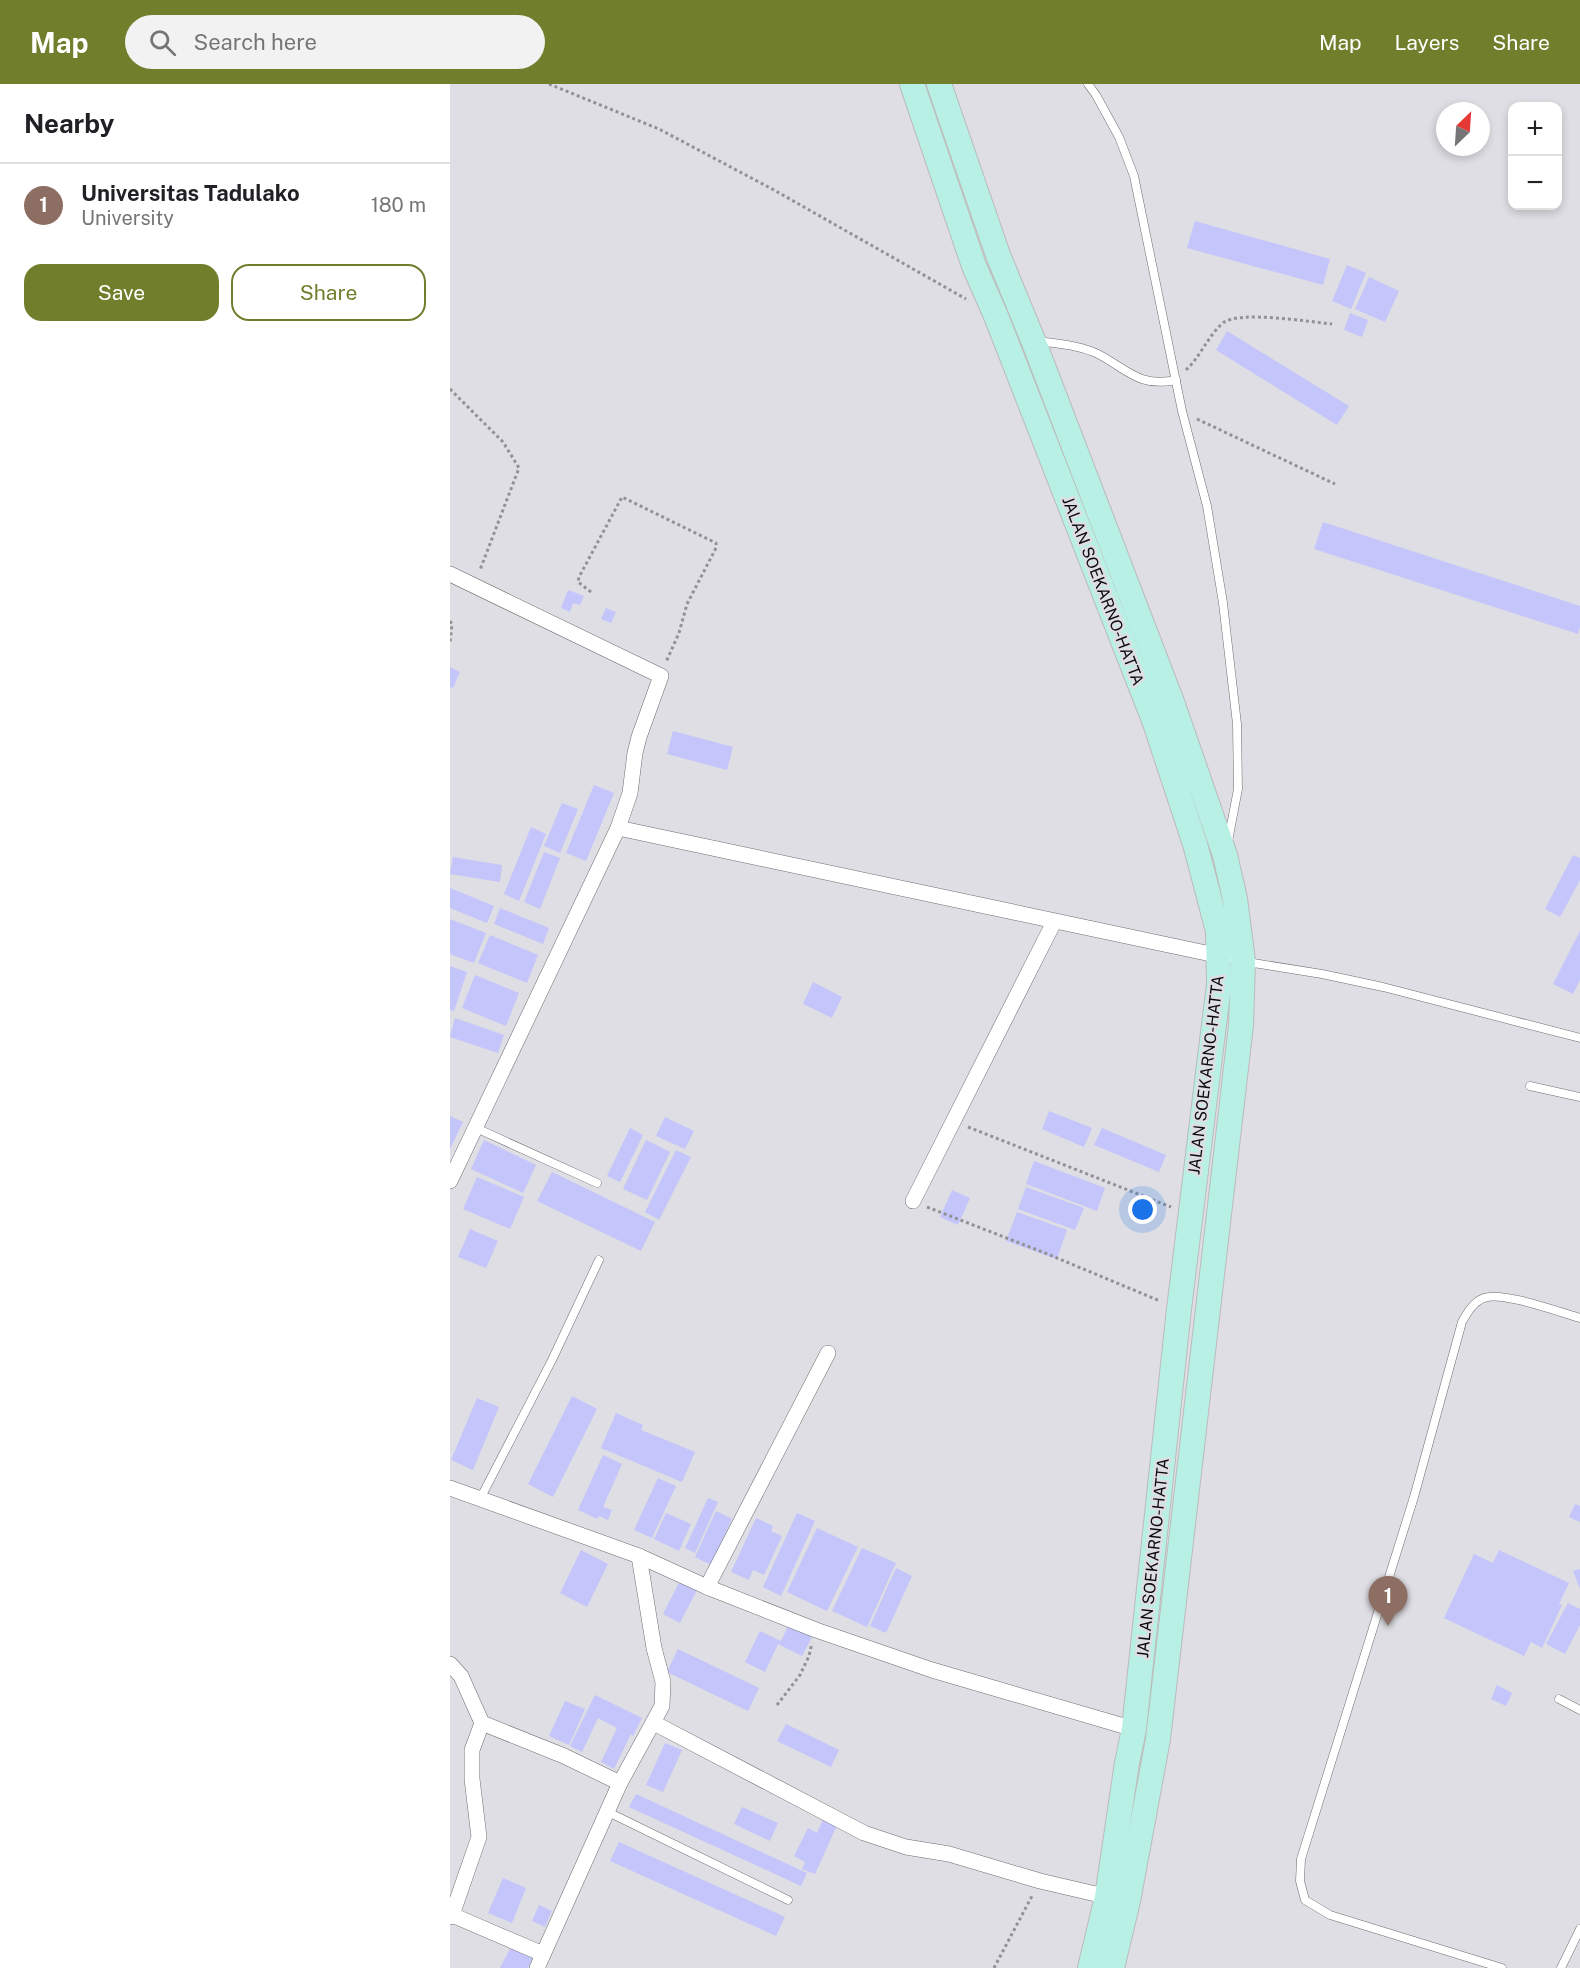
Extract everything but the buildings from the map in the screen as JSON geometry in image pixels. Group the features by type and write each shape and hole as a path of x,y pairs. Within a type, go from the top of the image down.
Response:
{"main road":[{"name":"JALAN SOEKARNO-HATTA","path":"912,84 974,266 1155,723 1195,844 1218,932 1219,984 1179,1309 1134,1729 1127,1763 1112,1968"},
{"name":"JALAN SOEKARNO-HATTA","path":"939,84 998,255 1172,702 1226,855 1235,899 1243,961 1241,1025 1159,1727 1118,1899 1090,1968"},
{"path":"1016,368 1043,367"}],"street":[{"path":"450,574 660,675 661,678 639,737 630,793 618,828 450,1181"},
{"path":"618,828 1243,961"},
{"path":"913,1201 1054,922"},
{"path":"707,1587 828,1353"},
{"path":"450,1488 639,1556 707,1587 816,1630 942,1673 1134,1729"},
{"path":"482,1723 471,1750 479,1837 451,1916 540,1961 620,1783 662,1706 663,1682 654,1648 639,1556"},
{"path":"450,1664 461,1676 482,1723 564,1756 620,1783"},
{"path":"654,1723 864,1833 906,1847 950,1854 1040,1881 1118,1899"}],"lane":[{"path":"1088,84 1119,137 1134,176 1182,411 1207,506 1223,603 1237,724 1238,789 1226,855"},
{"path":"1033,340 1092,352 1134,377 1156,382 1176,380"},
{"path":"1243,961 1383,987 1580,1038"},
{"path":"1530,1086 1580,1097"},
{"path":"476,1128 597,1183"},
{"path":"480,1499 552,1360 599,1260"},
{"path":"1502,1968 1330,1916 1305,1900 1300,1881 1301,1859 1414,1497 1461,1322 1470,1308 1483,1298 1499,1296 1580,1318"},
{"path":"1559,1699 1580,1710"},
{"path":"608,1812 788,1900"},
{"path":"1561,1968 1580,1929"}],"path":[{"path":"549,84 659,129 774,190 966,299"},
{"path":"1176,380 1191,365 1210,337 1226,321 1265,316 1332,324"},
{"path":"450,389 503,442 519,468 474,585"},
{"path":"1182,411 1335,484"},
{"path":"591,592 578,582 579,577 622,497 716,543 716,548 687,603 678,633 660,675"},
{"path":"450,621 452,624 450,643"},
{"path":"955,1121 1190,1215"},
{"path":"913,1201 1179,1309"},
{"path":"777,1705 800,1675 809,1656 816,1630"},
{"path":"994,1968 1040,1881"}],"place":[{"name":"Universitas Tadulako","path":"1388,1626"}]}
